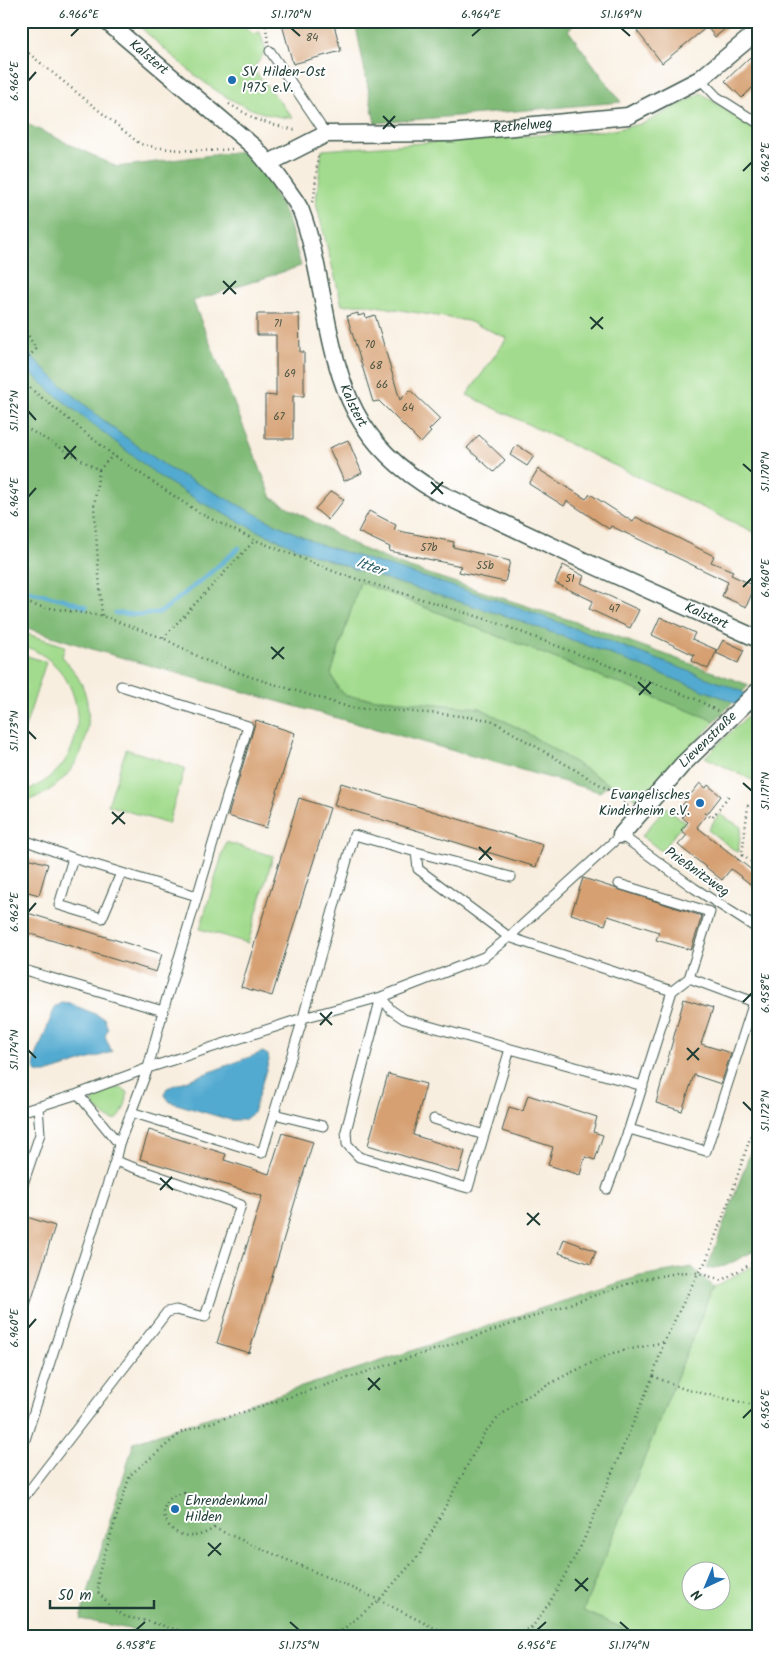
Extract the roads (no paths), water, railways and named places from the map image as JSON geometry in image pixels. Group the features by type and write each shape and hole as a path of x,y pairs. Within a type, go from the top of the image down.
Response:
{"street":[{"name":"Kalstert","path":"106,21 254,147 269,163 300,209 314,254 328,328 342,383 354,413 373,439 394,462 415,480 436,492 758,639"},
{"name":"Rethelweg","path":"269,163 322,136 451,133 628,116 700,79 758,31"},
{"name":"Lievenstraße","path":"621,835 729,713 758,691"}],"lane":[{"path":"270,52 322,136"},
{"path":"700,79 717,97 758,123"},
{"path":"21,1452 119,1144 148,1068 163,1011 248,726 121,686"},
{"path":"130,1112 262,1153 303,1018 354,835 511,877"},
{"path":"21,1112 78,1094 148,1068 303,1018 381,997 484,957 509,937 621,835"},
{"name":"Prießnitzweg","path":"621,835 707,892 758,929"},
{"path":"21,839 72,858 197,896"},
{"path":"416,852 418,869 509,937 672,991"},
{"path":"72,858 59,905 102,918 121,872"},
{"path":"607,1189 629,1129 672,991 689,978 710,912 619,884"},
{"path":"21,969 163,1011"},
{"path":"629,1129 706,1151 754,1002 689,978"},
{"path":"381,997 391,1010 404,1020 643,1086"},
{"path":"381,997 346,1131 347,1144 359,1157 468,1188 510,1049"},
{"path":"78,1094 119,1144"},
{"path":"21,1190 40,1134 38,1106"},
{"path":"274,1114 323,1126"},
{"path":"434,1119 484,1135"},
{"path":"21,1501 167,1312 176,1310 205,1317 241,1204 115,1160"}],"water":[{"name":"Itter","path":"21,346 60,384 114,429 170,469 265,519 319,544 512,605 739,690 758,701 758,718 729,700 578,642 509,617 363,572 314,555 260,532 199,501 160,477 53,393 21,364"},
{"path":"62,1003 72,1004 104,1018 108,1029 105,1036 112,1052 46,1073 38,1073 34,1068 35,1059 55,1007"},
{"path":"263,1052 268,1055 269,1060 253,1113 244,1120 230,1120 170,1102 164,1094 167,1088"}],"waterway":[{"path":"115,613 143,615 161,612 239,548"},
{"path":"21,589 63,599 86,607"}],"place":[{"name":"SV Hilden-Ost 1975 e.V.","path":"232,80"},
{"name":"Evangelisches Kinderheim e.V.","path":"700,803"},
{"name":"Ehrendenkmal Hilden","path":"175,1509"}]}
